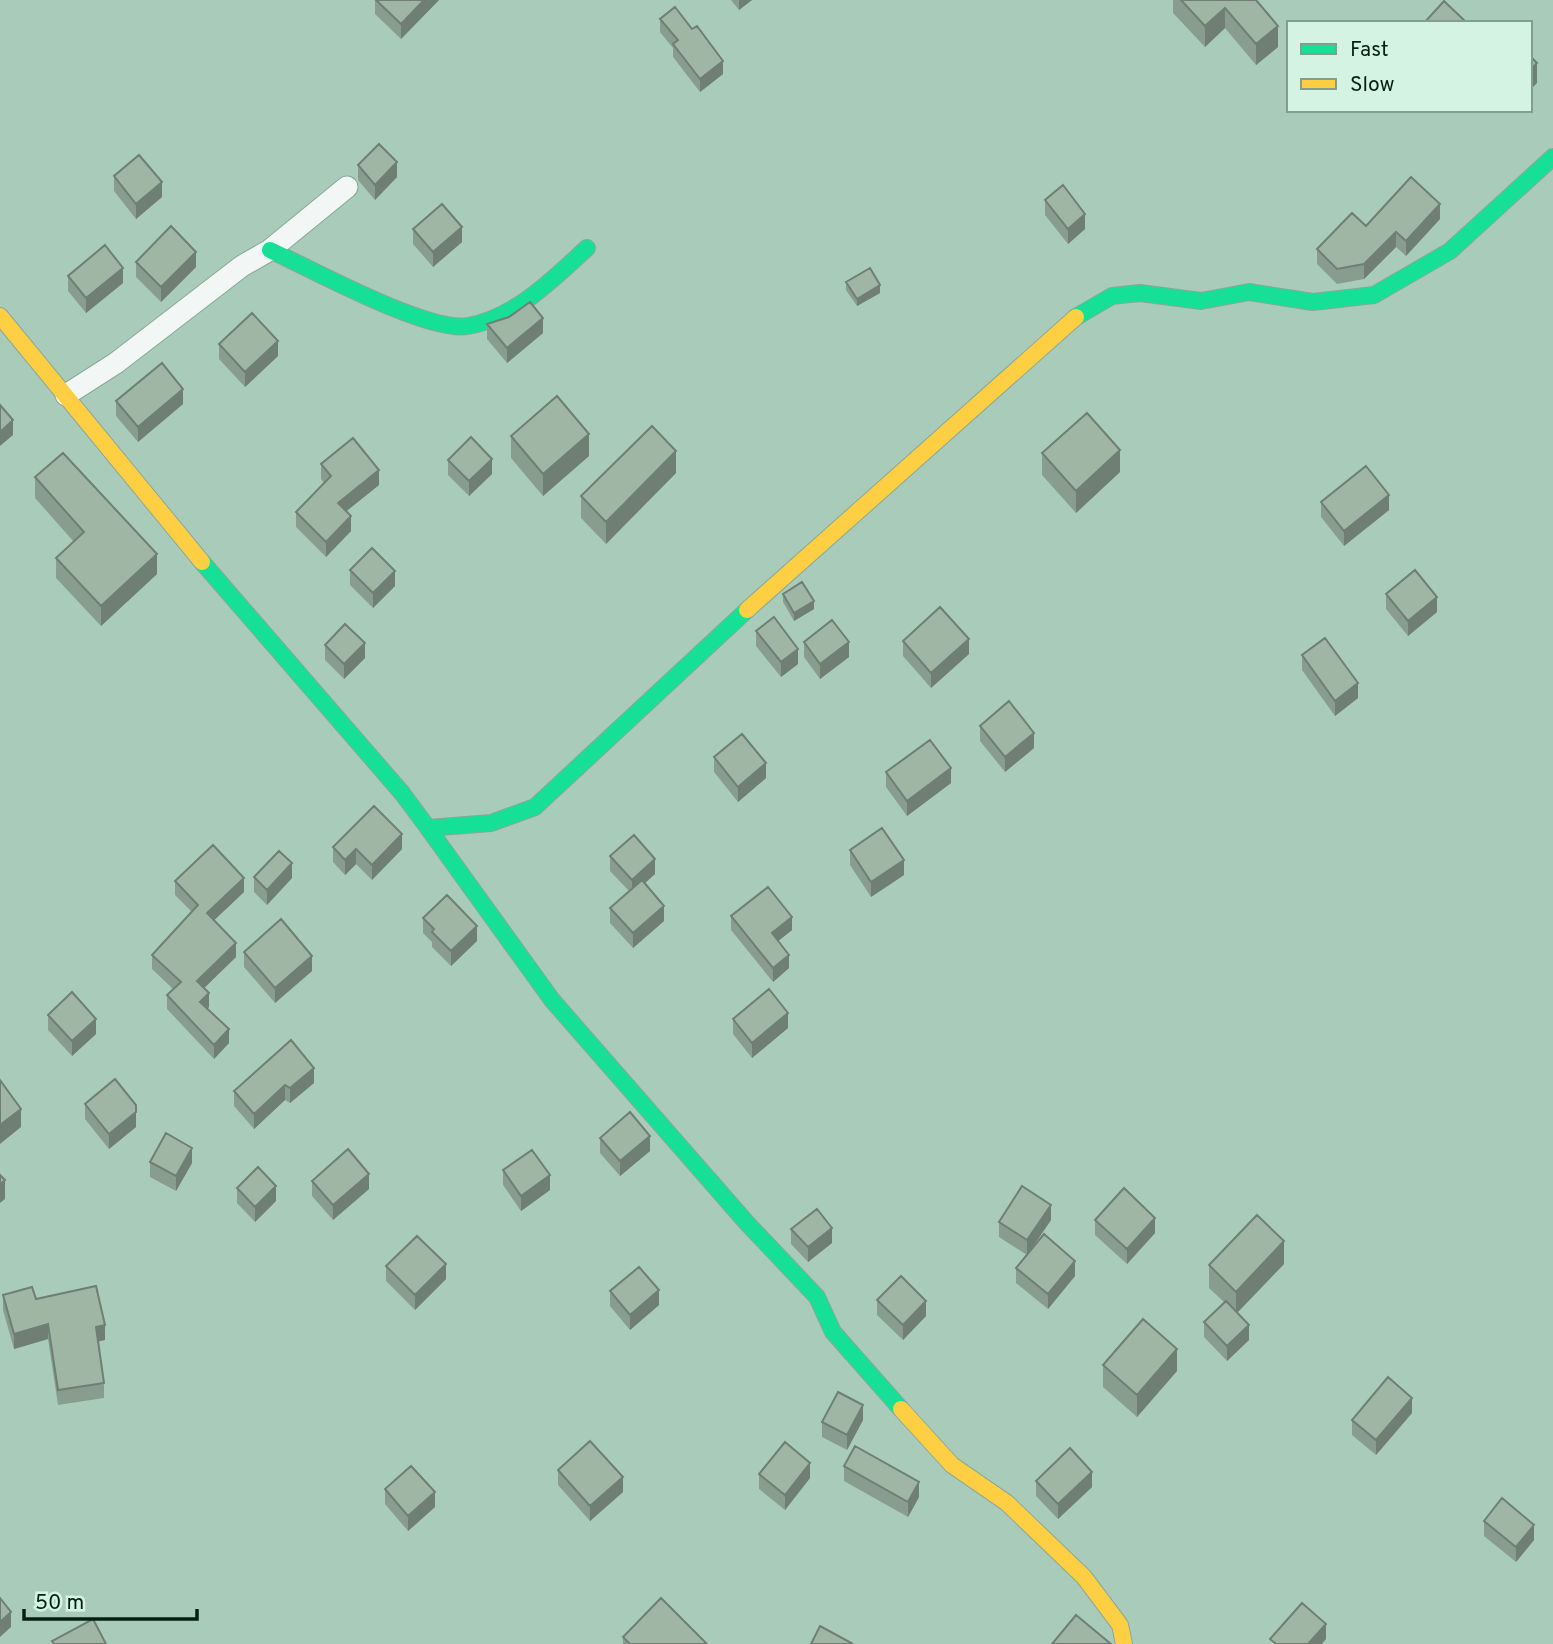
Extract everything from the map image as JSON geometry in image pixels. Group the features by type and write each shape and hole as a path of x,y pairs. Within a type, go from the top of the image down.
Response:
{"street":[{"path":"428,828 491,823 535,807 747,610 1082,313 1112,296 1140,293 1200,300 1249,292 1313,302 1342,301 1374,295 1450,251 1553,157"},
{"path":"66,395 116,363 242,266 270,250 347,187"},
{"path":"270,250 416,318 466,327 503,316 547,284 587,248"},
{"path":"0,316 183,540 402,793 552,1000 719,1192 817,1297 833,1332 952,1465 1007,1503 1084,1577 1120,1625 1124,1644"}],"building":[{"path":"376,0 424,0 401,24"},
{"path":"1181,0 1256,0 1278,26 1256,44 1225,8 1205,26"},
{"path":"1444,1 1465,21 1426,21"},
{"path":"675,7 692,29 697,26 723,61 700,79 673,44 678,40 660,19"},
{"path":"379,144 397,162 375,185 358,165"},
{"path":"139,155 162,182 136,204 114,176"},
{"path":"1411,177 1440,204 1406,241 1396,232 1364,264 1337,269 1317,249 1352,213 1366,226"},
{"path":"1063,185 1085,214 1068,229 1045,200"},
{"path":"442,204 462,227 433,252 413,229"},
{"path":"171,226 196,252 161,287 136,262"},
{"path":"105,245 123,268 86,298 68,276"},
{"path":"870,268 880,285 857,299 846,282"},
{"path":"530,302 543,318 507,348 487,324 509,317"},
{"path":"252,313 278,341 245,372 219,344"},
{"path":"162,363 183,389 138,427 116,401"},
{"path":"557,396 589,434 543,474 511,436"},
{"path":"0,405 13,420 0,432"},
{"path":"1087,413 1120,450 1076,491 1042,453"},
{"path":"652,426 676,451 606,522 581,496"},
{"path":"471,437 492,459 469,481 448,460"},
{"path":"353,438 379,470 338,503 351,516 326,542 296,512 331,476 321,464"},
{"path":"63,453 157,554 101,606 56,558 84,532 35,477"},
{"path":"1366,466 1389,495 1344,531 1321,502"},
{"path":"372,548 395,571 373,593 350,570"},
{"path":"1415,570 1437,597 1408,621 1386,594"},
{"path":"802,582 814,601 794,613 783,594"},
{"path":"940,607 969,639 931,673 903,641"},
{"path":"774,617 798,649 781,662 756,631"},
{"path":"832,620 849,642 820,664 804,642"},
{"path":"345,624 365,643 344,664 325,645"},
{"path":"1325,638 1358,683 1335,701 1302,655"},
{"path":"1009,701 1034,733 1005,757 980,726"},
{"path":"742,734 766,763 738,787 714,757"},
{"path":"930,740 951,768 907,801 886,772"},
{"path":"374,806 402,834 372,865 356,849 345,860 333,847"},
{"path":"882,828 904,860 871,882 850,850"},
{"path":"634,835 655,859 632,880 610,856"},
{"path":"213,845 244,878 207,913 236,943 197,981 209,993 200,1002 229,1029 214,1045 167,995 181,982 152,955 198,905 175,881"},
{"path":"279,851 292,863 267,890 254,877"},
{"path":"642,880 664,906 633,933 610,908"},
{"path":"768,887 792,917 772,933 789,955 773,968 731,916"},
{"path":"447,895 477,926 451,951 432,932 434,929 423,918"},
{"path":"281,919 312,956 275,988 244,952"},
{"path":"769,989 788,1013 752,1043 733,1019"},
{"path":"72,992 96,1019 72,1041 48,1015"},
{"path":"291,1040 314,1068 290,1088 285,1085 254,1114 234,1091"},
{"path":"115,1079 136,1105 136,1112 109,1134 85,1104"},
{"path":"0,1080 21,1109 0,1125"},
{"path":"630,1112 650,1136 620,1161 600,1138"},
{"path":"166,1133 192,1148 176,1176 150,1162"},
{"path":"348,1149 369,1174 333,1205 312,1181"},
{"path":"532,1150 550,1175 521,1196 503,1170"},
{"path":"258,1167 276,1186 255,1207 237,1188"},
{"path":"1022,1186 1051,1205 1027,1240 999,1222"},
{"path":"1124,1188 1155,1218 1127,1249 1095,1220"},
{"path":"817,1209 832,1228 808,1247 791,1229"},
{"path":"1257,1215 1284,1241 1236,1292 1209,1265"},
{"path":"1044,1234 1075,1261 1048,1294 1016,1268"},
{"path":"417,1236 446,1264 415,1295 386,1266"},
{"path":"639,1267 659,1290 630,1315 610,1291"},
{"path":"901,1276 926,1301 903,1325 877,1300"},
{"path":"96,1286 105,1325 96,1327 104,1383 58,1390 48,1324 14,1334 3,1295 32,1287 36,1299"},
{"path":"1226,1301 1249,1325 1227,1346 1204,1322"},
{"path":"1143,1319 1177,1349 1137,1395 1103,1365"},
{"path":"1388,1377 1412,1398 1376,1440 1352,1420"},
{"path":"838,1392 863,1405 847,1435 822,1422"},
{"path":"590,1441 623,1477 590,1506 558,1470"},
{"path":"785,1442 810,1463 785,1495 759,1474"},
{"path":"855,1446 919,1482 908,1502 844,1466"},
{"path":"1070,1448 1092,1472 1058,1504 1036,1481"},
{"path":"411,1466 435,1492 408,1516 385,1489"},
{"path":"1502,1498 1534,1525 1516,1547 1484,1521"},
{"path":"0,1598 11,1612 0,1622"},
{"path":"661,1598 707,1644 630,1644 623,1637"},
{"path":"1302,1603 1326,1624 1308,1644 1276,1644 1270,1639"},
{"path":"1076,1615 1111,1644 1052,1644"},
{"path":"93,1619 106,1644 54,1644 52,1641"},
{"path":"820,1626 853,1644 811,1644"}],"traffic: fast":[{"path":"1076,317 1112,296 1140,293 1201,301 1249,292 1313,302 1374,295 1450,251 1553,157"},
{"path":"270,250 399,310 450,326 468,326 485,322 517,306 547,284 587,248"},
{"path":"202,562 402,793 428,828 491,823 535,807 747,610"},
{"path":"428,828 552,1000 746,1222 817,1297 833,1332 901,1409"}],"traffic: slow":[{"path":"0,316 202,562"},
{"path":"747,610 1076,317"},
{"path":"901,1409 952,1465 1007,1503 1084,1577 1120,1625 1124,1644"}]}
